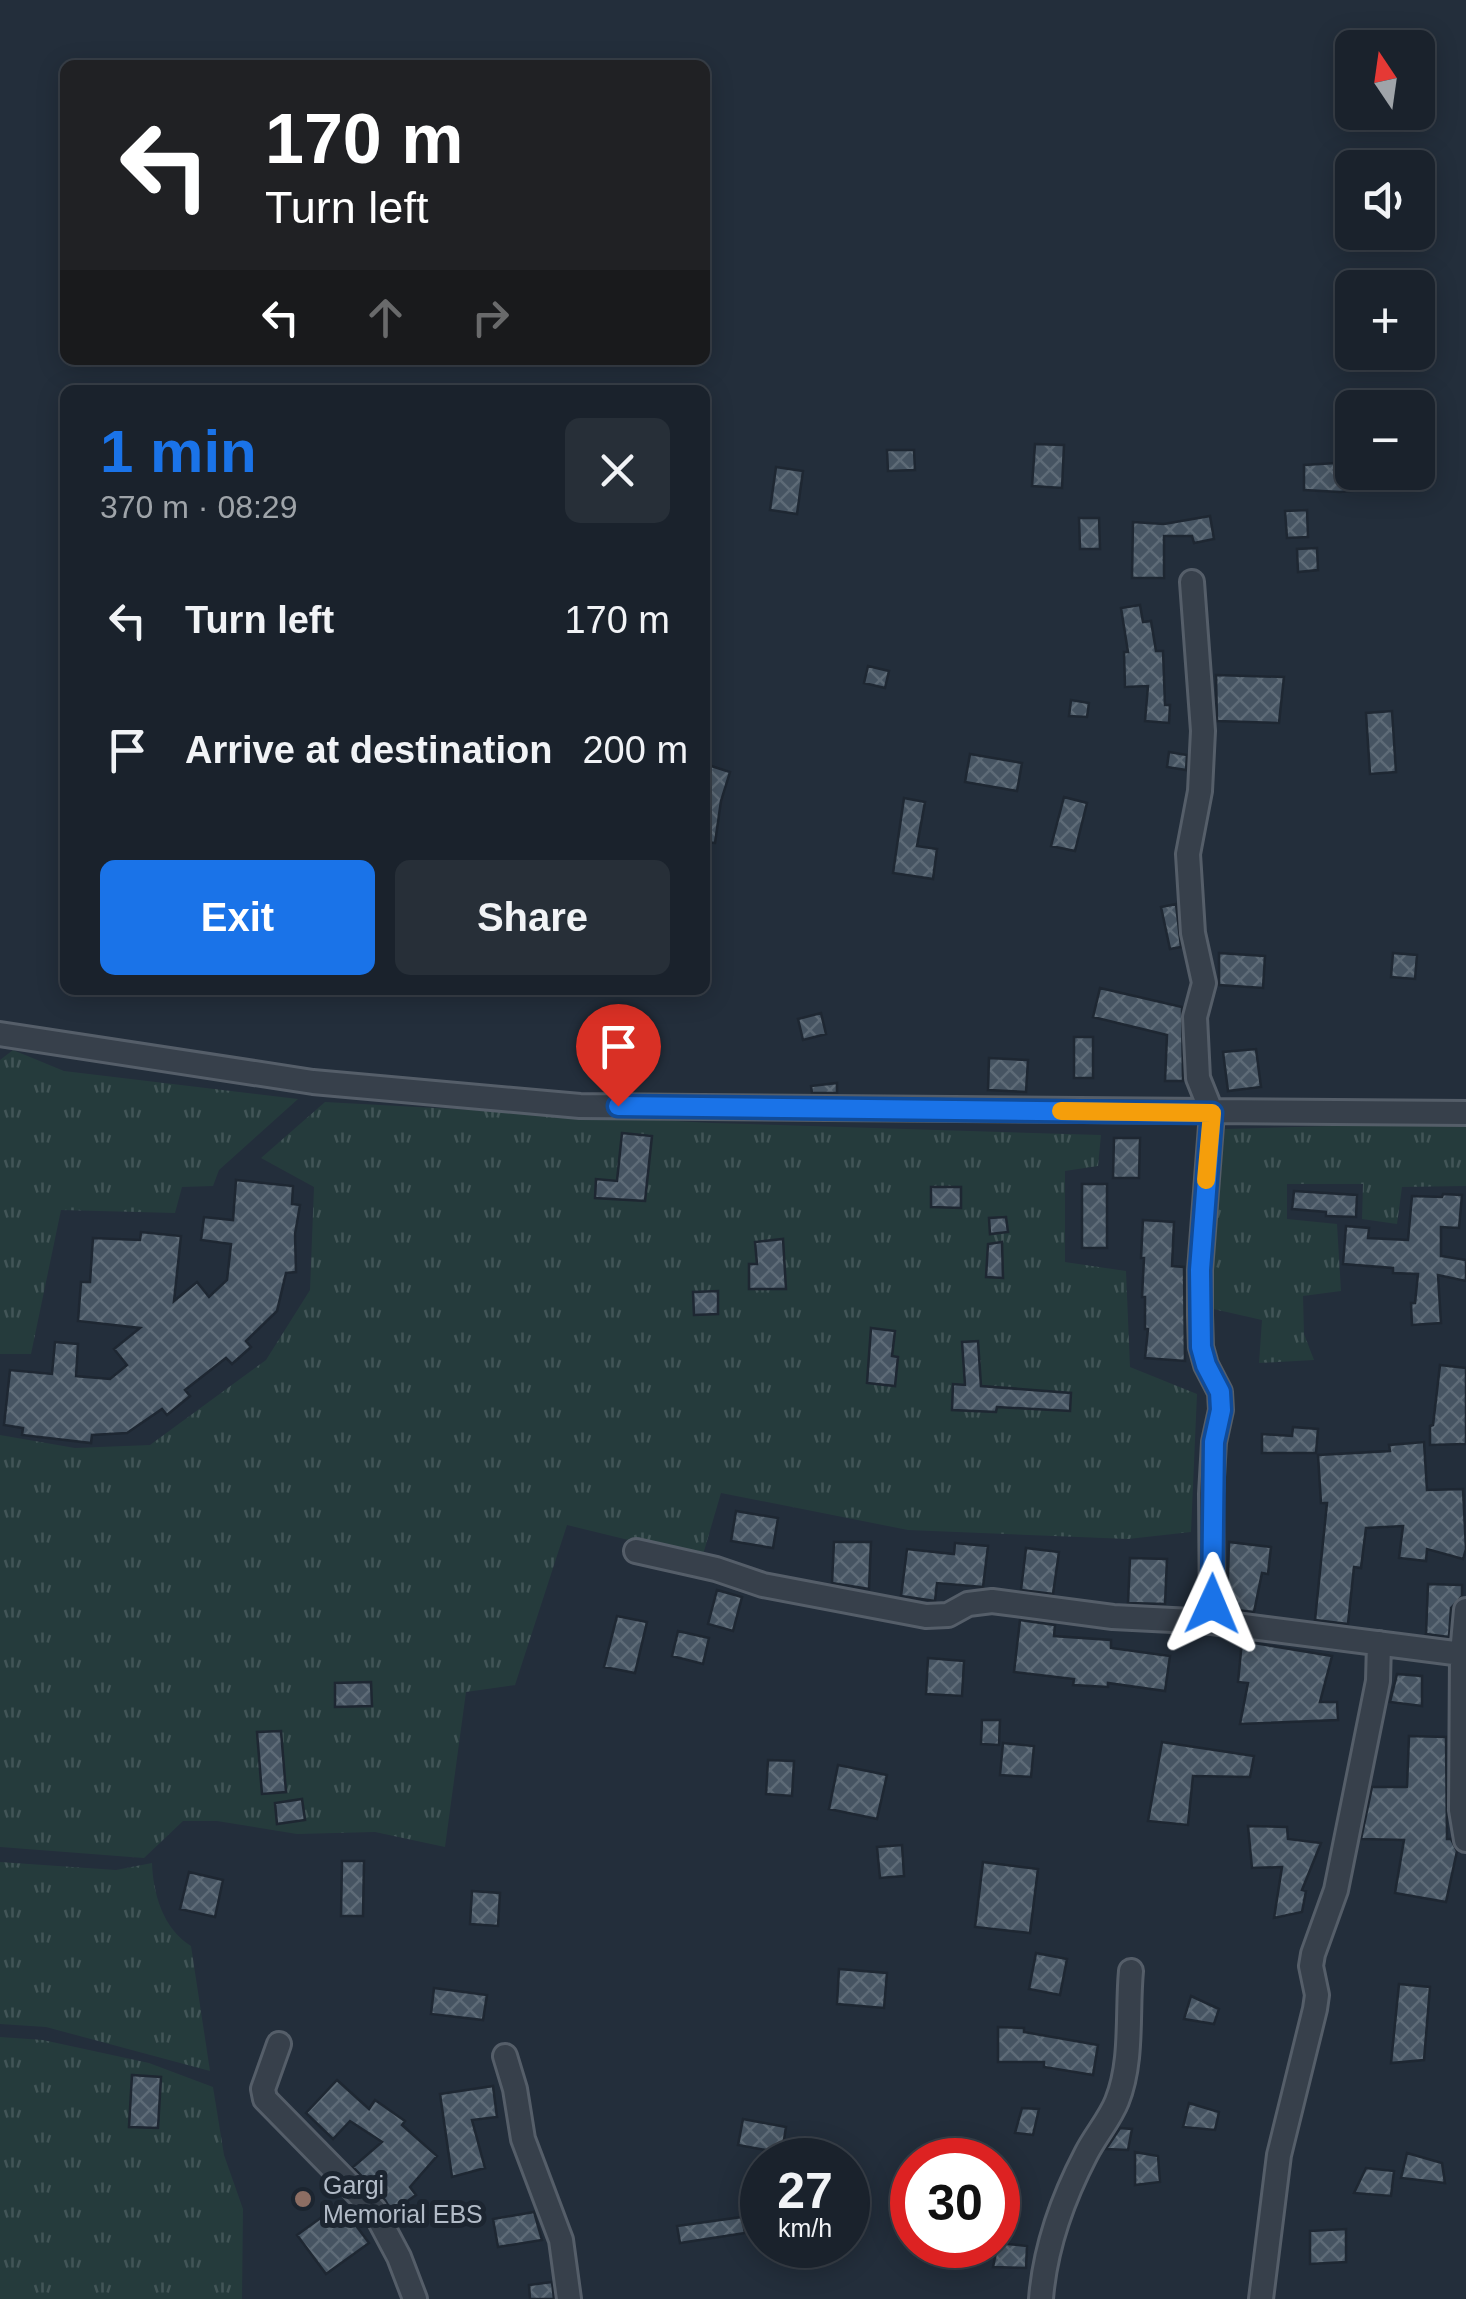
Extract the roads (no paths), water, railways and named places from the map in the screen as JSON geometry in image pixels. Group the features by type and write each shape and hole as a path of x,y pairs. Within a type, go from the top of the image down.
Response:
{"street":[{"path":"1192,582 1203,732 1200,792 1188,854 1193,933 1204,983 1196,1018 1198,1078 1212,1113 1200,1270 1201,1347 1220,1392 1221,1410 1214,1442 1211,1494 1212,1622"},
{"path":"0,1034 313,1082 580,1106 1466,1113"},
{"path":"636,1552 716,1569 763,1585 926,1616 948,1615 968,1604 992,1601 1113,1617 1212,1622 1464,1654"},
{"path":"1466,1610 1461,1810 1466,1840"},
{"path":"1261,2299 1279,2155 1317,1995 1311,1966 1313,1954 1336,1890 1378,1681 1378,1643"},
{"path":"1041,2299 1055,2223 1086,2153 1117,2100 1126,2058 1130,1971"},
{"path":"279,2044 262,2089 265,2099 374,2210 399,2257 414,2299"},
{"path":"505,2056 524,2139 561,2240 568,2299"}],"place":[{"name":"Gargi Memorial EBS","path":"303,2199"}]}
